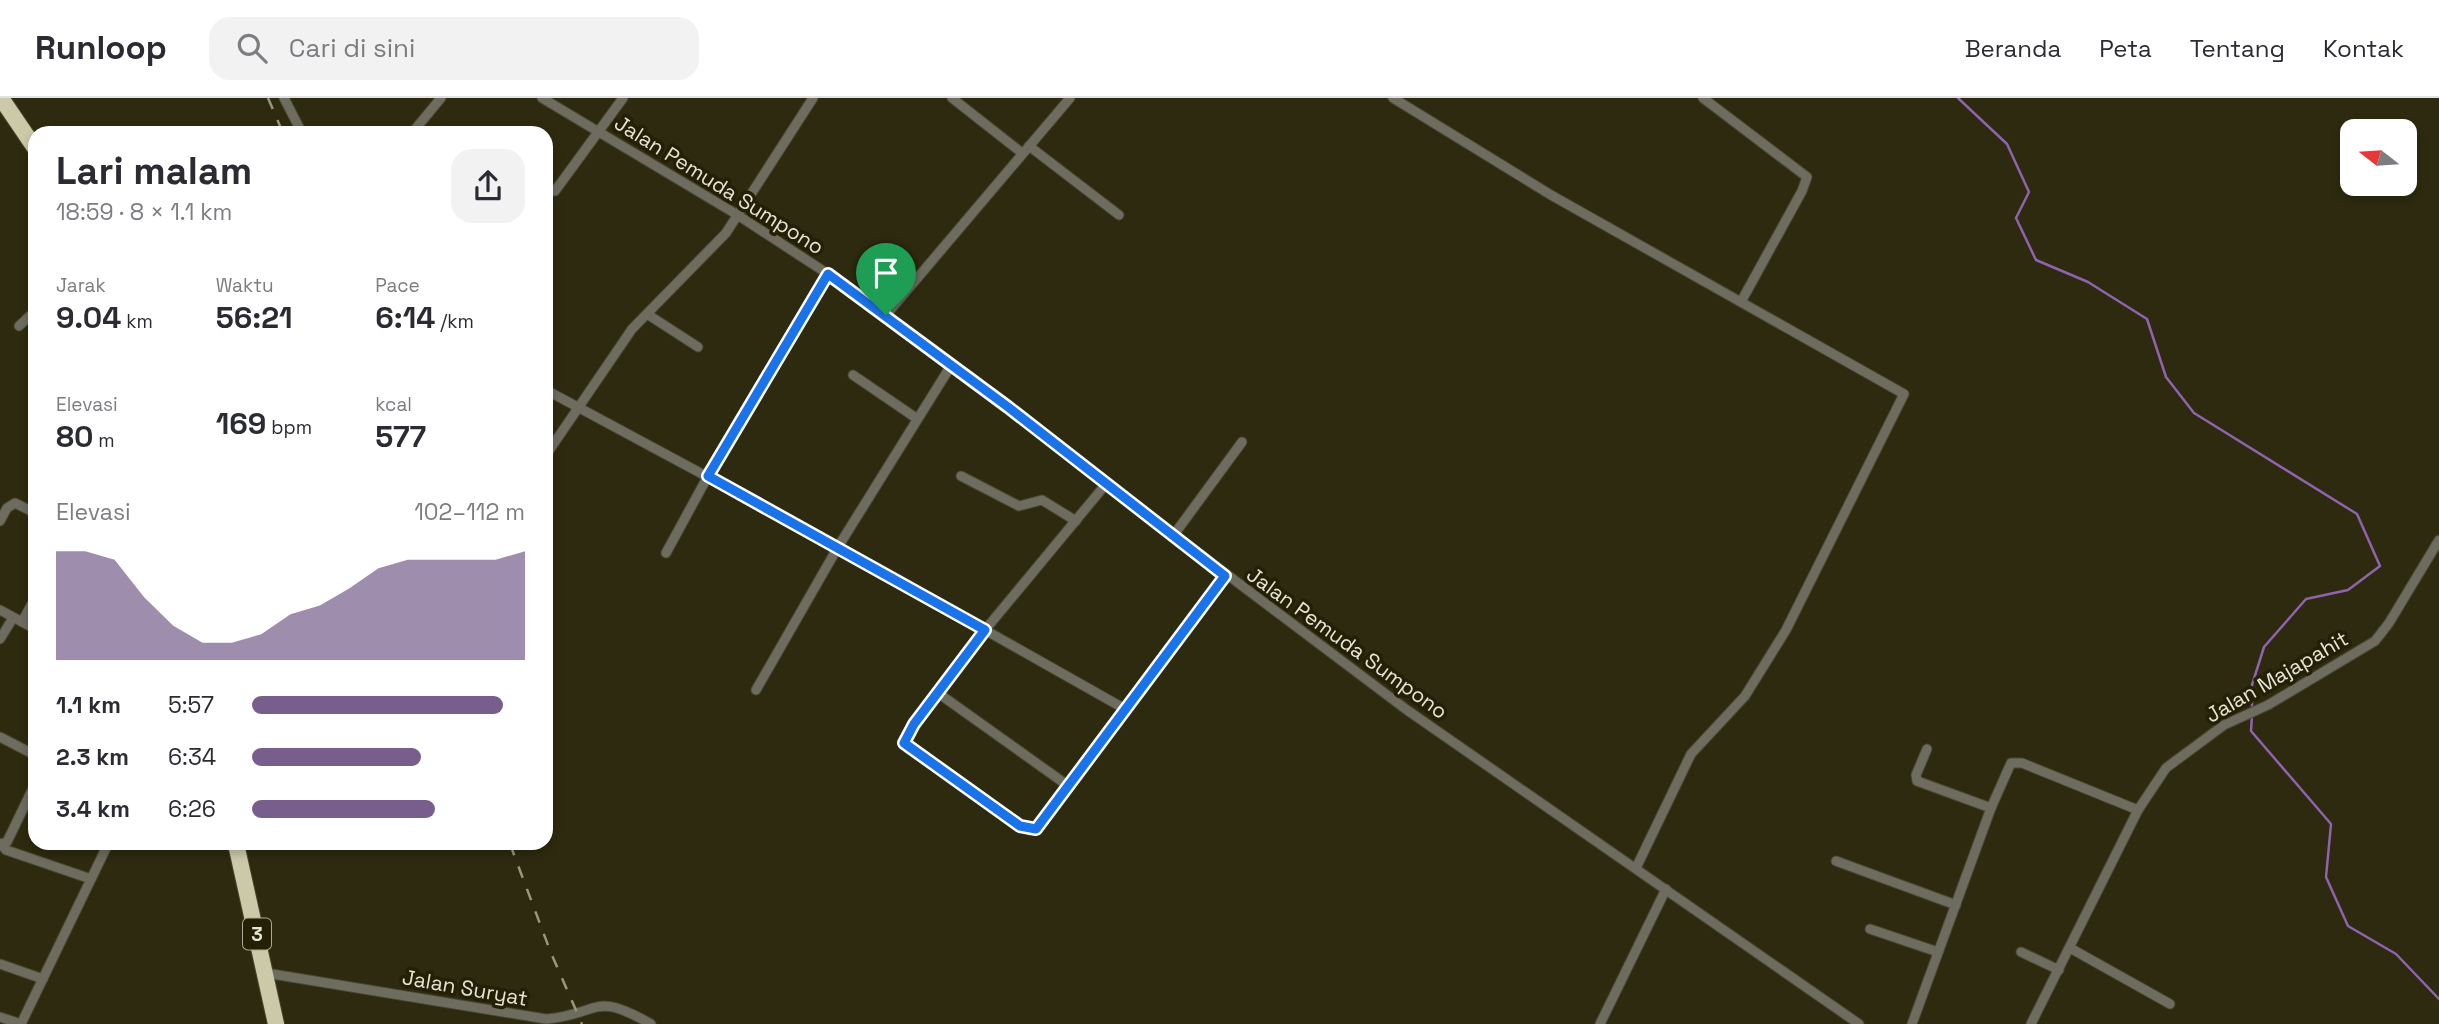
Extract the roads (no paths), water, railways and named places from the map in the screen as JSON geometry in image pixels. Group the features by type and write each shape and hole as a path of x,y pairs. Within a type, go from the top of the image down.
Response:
{"highway":[{"path":"6,105 28,138"},
{"name":"3","path":"237,850 276,1024"}],"street":[{"path":"284,98 298,126"},
{"path":"418,126 441,98"},
{"name":"Jalan Pemuda Sumpono","path":"542,98 736,214 828,274 952,364 1225,576 1408,710 1858,1024"},
{"path":"555,191 622,98"},
{"path":"553,444 624,340 726,233 813,98"},
{"path":"952,98 1118,215"},
{"path":"886,315 1070,98"},
{"path":"1393,98 1551,195 1742,300 1904,394 1786,630 1745,696 1692,754 1636,868"},
{"path":"1703,98 1807,177 1742,300"},
{"path":"666,553 708,476 828,274"},
{"path":"647,314 698,347"},
{"path":"19,326 28,318"},
{"path":"756,690 838,547 952,364"},
{"path":"853,375 916,418"},
{"path":"553,394 838,547 1125,709"},
{"path":"1173,536 1242,442"},
{"path":"961,476 1020,506 1042,500 1076,520"},
{"path":"1105,484 985,630 938,693 905,738 904,743 909,750 1029,830 1042,823 1067,785 1225,576"},
{"path":"0,521 8,508 15,503 28,510"},
{"name":"Jalan Majapahit","path":"2031,1024 2138,810 2166,768 2224,724 2267,705 2375,641 2389,623 2437,543"},
{"path":"0,639 28,607"},
{"path":"0,610 28,625"},
{"path":"938,693 1067,785"},
{"path":"0,737 28,751"},
{"path":"1927,749 1916,775 1917,781 1991,808"},
{"path":"1912,1024 1991,808 2011,763 2017,762 2138,810"},
{"path":"28,798 7,842 1,844 6,850 91,879"},
{"path":"0,1017 21,1024 105,850"},
{"path":"1836,861 1956,905"},
{"path":"1600,1024 1667,889"},
{"path":"1870,929 1938,952"},
{"path":"2070,948 2170,1004"},
{"path":"2021,952 2059,970"},
{"path":"0,964 43,979"},
{"name":"Jalan Suryat","path":"266,972 515,1020 563,1018 586,1008 610,1005 652,1024"}],"waterway":[{"path":"1958,98 2007,144 2029,192 2016,218 2036,260 2088,282 2147,319 2166,377 2194,413 2357,514 2380,566 2348,590 2306,599 2264,647 2252,685 2252,708"},
{"path":"2252,715 2251,731 2331,824 2326,877 2348,926 2396,954 2439,999"}],"railway":[{"path":"268,98 280,126"},
{"path":"512,850 551,953 582,1024"}]}
